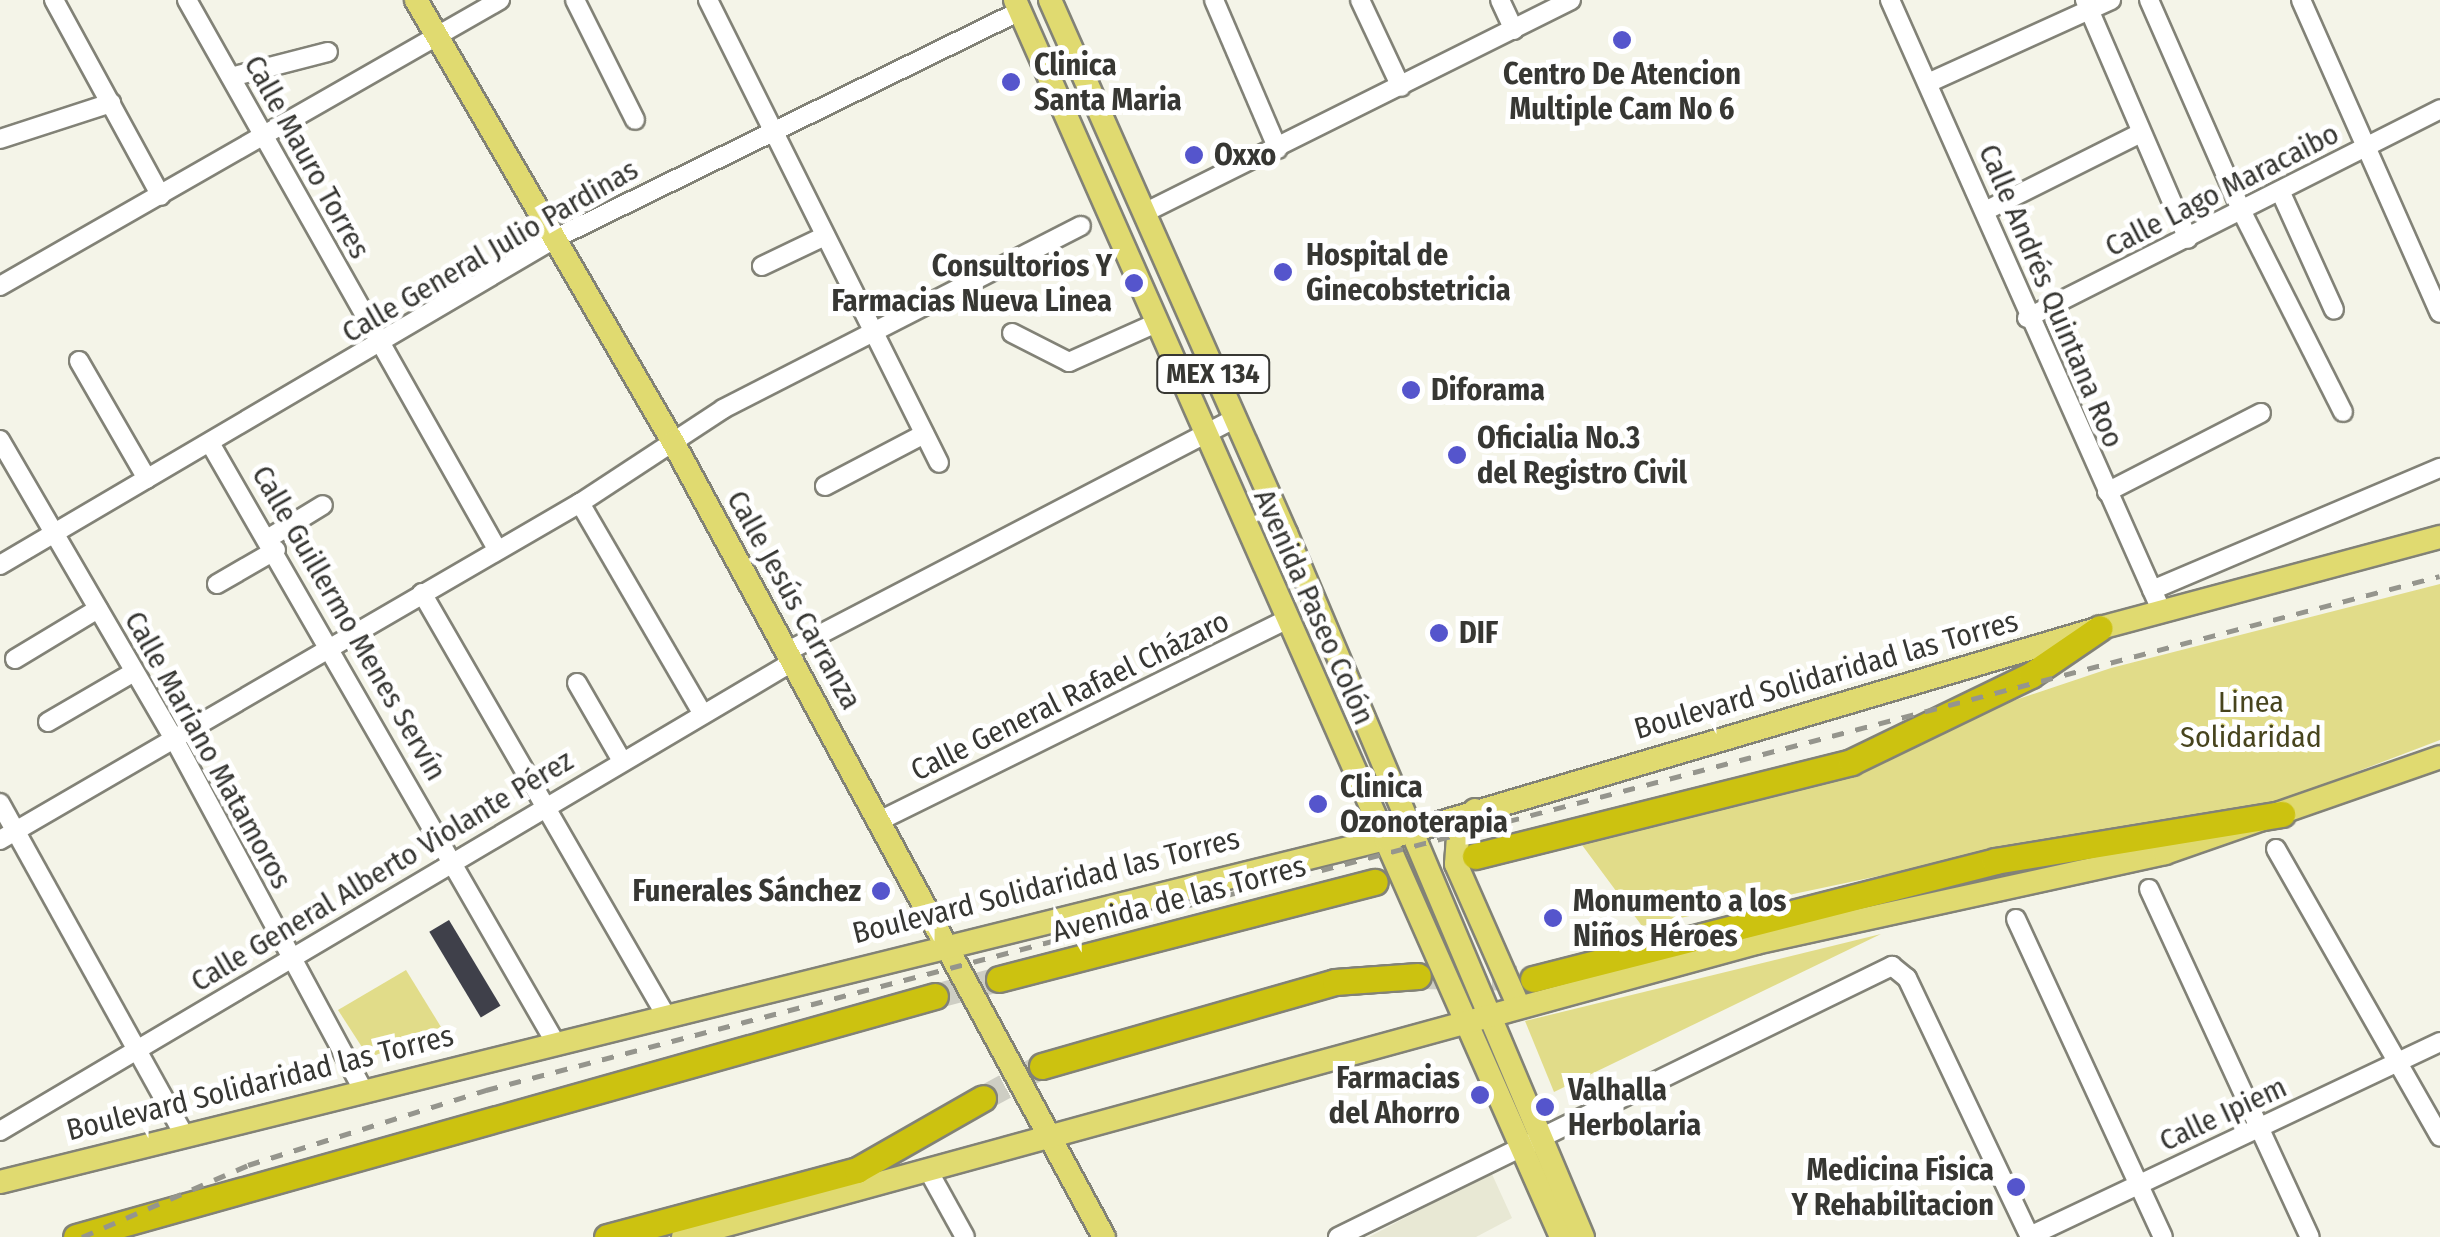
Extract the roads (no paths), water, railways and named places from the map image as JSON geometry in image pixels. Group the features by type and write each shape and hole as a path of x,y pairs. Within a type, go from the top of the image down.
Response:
{"highway":[{"name":"Boulevard Solidaridad las Torres","path":"1475,856 1851,762 2032,676 2100,628"},
{"path":"1533,978 1995,861 2282,814"},
{"name":"Avenida de las Torres","path":"999,980 1375,882"},
{"path":"1042,1066 1335,982 1418,976"},
{"path":"76,1237 936,996"},
{"path":"607,1237 857,1170 983,1098"}],"main road":[{"name":"Calle Jesús Carranza","path":"416,0 673,442 1104,1237"},
{"name":"Avenida Paseo Colón","path":"1050,0 1414,831 1488,1013 1562,1237"},
{"name":"Avenida Paseo Colón","path":"1018,6 1464,1021 1583,1237"},
{"path":"1256,548 1286,533"},
{"name":"Boulevard Solidaridad las Torres","path":"0,1182 946,944 1385,839 2100,628 2440,538"},
{"path":"684,1237 929,1172 1488,1013 1756,943 2134,861 2282,814 2440,756"},
{"path":"1475,810 1458,836 1456,864 1519,1007"}],"street":[{"path":"54,0 161,196"},
{"name":"Calle Mauro Torres","path":"187,0 497,550"},
{"path":"0,286 500,0"},
{"path":"575,0 635,120"},
{"path":"708,0 939,463"},
{"path":"1214,0 1278,149"},
{"path":"1360,0 1401,87"},
{"path":"1500,0 1514,30"},
{"path":"1144,214 1570,0"},
{"name":"Calle Andrés Quintana Roo","path":"1890,0 2028,318 2162,612"},
{"path":"1928,83 2088,5 2111,0"},
{"path":"2149,0 2242,212 2343,412"},
{"path":"2301,0 2440,313"},
{"path":"2088,5 2188,239"},
{"name":"Calle General Julio Pardinas","path":"0,564 556,238 1018,6"},
{"path":"231,77 328,52"},
{"path":"0,138 110,103"},
{"name":"Calle Lago Maracaibo","path":"2028,318 2440,109"},
{"path":"1985,212 2140,133"},
{"path":"2281,193 2334,310"},
{"path":"8,835 580,503 673,442 872,331 1081,226"},
{"path":"762,266 825,236"},
{"path":"1012,333 1069,362 1156,323"},
{"path":"79,361 146,480"},
{"path":"2107,492 2262,413"},
{"name":"Calle General Alberto Violante Pérez","path":"0,1131 453,858 702,714 791,656 1232,420"},
{"path":"826,486 924,434"},
{"name":"Calle Mariano Matamoros","path":"0,440 173,737 363,1090"},
{"name":"Calle Guillermo Menes Servín","path":"210,443 332,644 555,1042"},
{"path":"2152,590 2440,468"},
{"path":"580,503 702,714"},
{"path":"217,584 323,505"},
{"path":"422,592 548,802 666,1014"},
{"path":"15,660 98,609"},
{"name":"Calle General Rafael Cházaro","path":"879,821 1286,620"},
{"path":"48,722 134,672"},
{"path":"577,683 622,760"},
{"path":"0,803 8,835 184,1136"},
{"path":"2276,849 2440,1136"},
{"path":"2149,889 2310,1237"},
{"path":"2016,919 2163,1237"},
{"path":"1338,1237 1866,973 1892,966 1907,978 2030,1237"},
{"name":"Calle Ipiem","path":"2030,1237 2440,1042"},
{"path":"929,1172 965,1237"}],"tunnel":[{"path":"1418,976 1528,978"},
{"path":"935,996 999,979"},
{"path":"983,1098 1042,1066"}],"railway":[{"path":"82,1237 248,1165 486,1090 2440,576"}],"place":[{"name":"Centro De Atencion Multiple Cam No 6","path":"1622,40"},
{"name":"Clinica Santa Maria","path":"1011,82"},
{"name":"Oxxo","path":"1194,155"},
{"name":"Hospital de Ginecobstetricia","path":"1283,272"},
{"name":"Consultorios Y Farmacias Nueva Linea","path":"1134,283"},
{"name":"Diforama","path":"1411,390"},
{"name":"Oficialia No.3 del Registro Civil","path":"1457,455"},
{"name":"DIF","path":"1439,633"},
{"name":"Clinica Ozonoterapia","path":"1318,804"},
{"name":"Funerales Sánchez","path":"881,891"},
{"name":"Monumento a los Niños Héroes","path":"1553,918"},
{"name":"Farmacias del Ahorro","path":"1480,1095"},
{"name":"Valhalla Herbolaria","path":"1545,1107"},
{"name":"Medicina Fisica Y Rehabilitacion","path":"2016,1187"}],"park label":[{"name":"Linea Solidaridad","path":"2251,719"}]}
